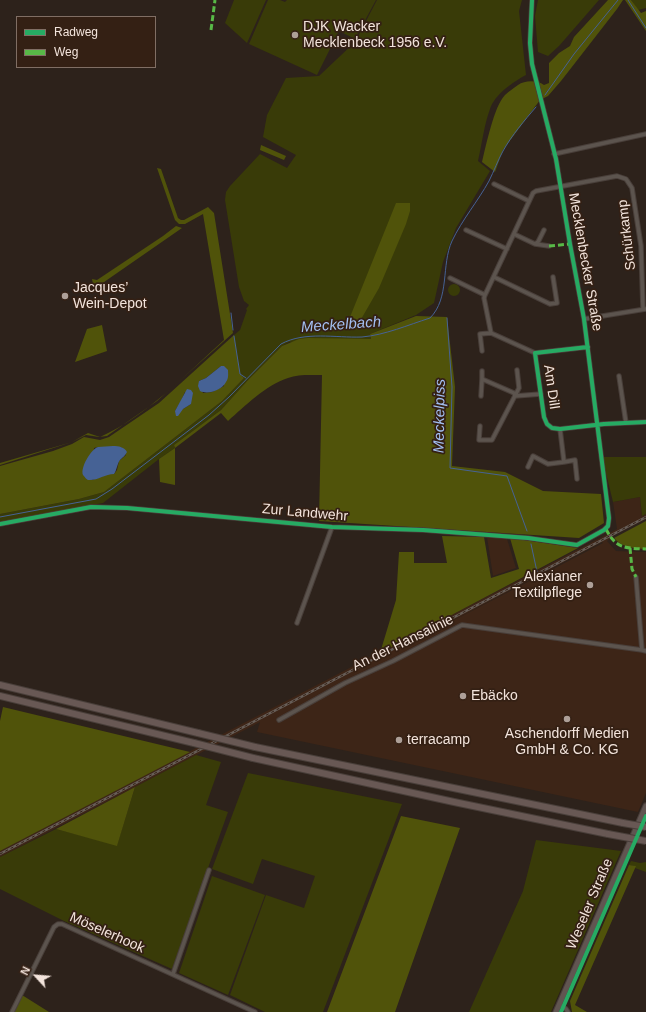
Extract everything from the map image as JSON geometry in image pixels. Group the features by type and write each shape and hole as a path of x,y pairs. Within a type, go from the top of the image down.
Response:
{"highway":[{"path":"0,685 256,747 646,827"},
{"path":"0,696 253,758 454,802 646,841"}],"main road":[{"name":"Weseler Straße","path":"556,1012 646,806"}],"street":[{"name":"Mecklenbecker Straße","path":"532,0 530,43 532,64 561,186 584,319 596,425 609,518 606,529"},
{"path":"554,154 646,134"},
{"name":"Schürkamp","path":"561,186 617,176 623,177 628,181 632,188 636,211 645,309 584,319"},
{"path":"494,184 529,201"},
{"path":"482,351 480,334 491,333 484,298 485,294 529,201 536,191 561,186"},
{"path":"466,230 507,249"},
{"path":"535,244 538,242 544,230"},
{"path":"514,234 535,244 549,246"},
{"path":"494,277 550,304 557,303 553,276"},
{"path":"450,278 485,294"},
{"name":"Am Dill","path":"491,333 535,353 588,347"},
{"name":"Am Dill","path":"535,353 544,417 547,424 552,428 560,430"},
{"path":"480,426 479,440 492,440 519,388 517,370"},
{"path":"481,396 482,371"},
{"path":"619,376 626,423"},
{"path":"482,379 514,393 515,396"},
{"name":"Am Dill","path":"515,396 541,394"},
{"path":"564,462 560,430 596,425 646,422"},
{"path":"528,467 533,456 548,464 575,460 577,479"},
{"name":"Zur Landwehr","path":"0,524 91,507 127,508 332,527 423,530 512,537 577,545 606,529"},
{"name":"Zur Landwehr","path":"297,623 332,527"},
{"name":"An der Hansalinie","path":"279,720 345,683 393,661 462,625 644,651 636,577"},
{"path":"173,974 210,870"},
{"name":"Möselerhook","path":"12,1012 54,927 58,924 62,924 255,1012"},
{"path":"559,1005 568,1012"}],"shaded area":[{"path":"234,0 266,0 247,43 225,23"},
{"name":"DJK Wacker Mecklenbeck 1956 e.V.","path":"268,0 280,0 285,2 287,0 376,0 355,39 339,31 317,75 249,44"},
{"path":"377,0 522,0 519,11 526,75 500,93 492,104 488,115 478,161 490,171 456,228 443,262 434,303 416,315 370,334 371,339 289,342 282,346 249,379 221,410 174,445 175,448 103,503 0,522 0,514 79,499 104,492 222,401 244,378 240,374 234,335 240,330 247,310 246,309 249,305 244,301 239,287 225,200 226,192 260,154 287,168 296,155 263,137 267,115 286,78 319,76 355,42"},
{"path":"538,0 599,0 559,46 548,56 538,52 535,16"},
{"path":"608,0 623,0 561,81 548,96 540,100 503,150 495,172 482,162 491,127 501,100 508,92 524,82 535,81 544,85 549,83 549,63 559,53 570,46 574,37"},
{"path":"625,0 631,0 641,13 646,11 646,31"},
{"path":"631,0 646,0 646,8 638,10"},
{"path":"261,145 286,156 284,160 260,150"},
{"path":"157,168 161,169 178,218 184,220 208,207 214,213 233,333 184,377 224,340 203,214 185,224 179,224 175,220"},
{"path":"396,203 410,203 410,211 379,288 360,321 350,317"},
{"path":"176,226 182,228 94,289 92,279 97,280"},
{"path":"456,284 459,285 459,295 452,296 449,295 448,288 449,285"},
{"path":"416,316 447,317 455,387 452,466 505,472 543,491 601,494 604,523 579,538 319,521 322,375 296,376 280,381 256,396 228,421 221,413 175,448 174,445 221,410 282,346 299,339 308,338 371,339 370,334"},
{"path":"102,325 107,351 75,362 87,329"},
{"path":"234,335 240,374 244,378 222,401 104,492 79,499 0,514 0,466 53,451 72,444 84,437 100,440 109,437 159,403","holes":["221,366 224,386 212,392 203,393 199,381 206,378","185,392 191,404 183,409 175,411","121,447 126,455 119,461 117,470 114,474 108,474 92,480 94,448"]},
{"path":"175,385 157,401 150,406 165,393"},
{"path":"126,423 107,436 100,437 117,428"},
{"path":"88,433 100,437 86,435 72,442"},
{"path":"72,442 0,465 0,463"},
{"path":"175,448 175,485 160,482 159,459"},
{"path":"602,457 646,457 646,514 642,516 640,497 613,502"},
{"path":"640,497 642,516 646,514 646,519 612,536 607,541 616,551 646,552 646,793 638,812 257,732 260,722 0,857 0,851 617,529 613,502","holes":["602,542 603,543 408,644"]},
{"path":"646,521 646,549 624,546 614,538"},
{"path":"442,536 484,537 491,578 519,569 510,538 578,548 380,653 396,600 399,552 414,552 414,563 447,563"},
{"path":"487,537 507,539 516,568 493,576"},
{"path":"3,707 190,752 0,851 0,721"},
{"path":"196,755 221,762 206,805 228,812 172,969 64,921 0,889 0,857 56,829 117,845 135,787"},
{"path":"248,773 402,804 323,1012 265,1012 230,995 266,895 304,908 315,876 262,859 253,884 212,869"},
{"path":"135,787 117,846 56,829"},
{"path":"401,816 460,828 395,1012 327,1012"},
{"path":"536,840 621,851 551,1012 469,1012 523,891"},
{"path":"631,861 640,863 646,862 646,872 635,868 635,866 629,865"},
{"path":"629,865 636,866 575,1005 587,1012 572,1012 570,1001"},
{"path":"212,876 265,895 228,995 179,973"},
{"path":"22,995 49,1012 14,1012"}],"water":[{"path":"221,366 224,366 228,370 228,379 224,385 211,392 200,391 198,386 199,381 206,378"},
{"path":"187,389 191,390 193,393 191,404 183,409 178,416 176,416 175,411"},
{"path":"118,446 125,449 127,452 120,460 114,474 88,480 83,475 83,468 89,455 95,448"}],"waterway":[{"name":"Meckelbach","path":"545,95 574,54 618,0"},
{"path":"628,0 646,28"},
{"name":"Meckelbach","path":"0,517 96,499 112,489 209,415 229,397 281,344 290,340 310,336 371,336 430,318 436,310 443,291 447,260 452,241 489,181 501,154 518,128 536,107"},
{"path":"231,313 233,330"},
{"name":"Meckelpiss","path":"447,318 452,387 450,468 507,476 527,531"},
{"path":"234,336 240,374 246,378"},
{"name":"Meckelpiss","path":"531,544 539,581"}],"railway":[{"path":"0,854 646,517"}],"marked path":[{"path":"211,30 215,0"},
{"path":"549,246 570,244"},
{"path":"606,529 610,536 618,544 627,548 646,549"},
{"path":"630,548 632,569 636,577"}],"cycle path":[{"path":"0,524 91,507 127,508 332,527 423,530 528,538 577,545 604,530 608,526 609,518 584,319 556,159 532,64 530,43 532,0"},
{"path":"588,347 535,353 544,417 547,424 552,428 560,429 604,424 646,422"},
{"path":"561,1012 646,816"}],"place":[{"name":"DJK Wacker Mecklenbeck 1956 e.V.","path":"295,35"},
{"name":"Jacques’ Wein-Depot","path":"65,296"},
{"name":"Alexianer Textilpflege","path":"590,585"},
{"name":"Ebäcko","path":"463,696"},
{"name":"Aschendorff Medien GmbH & Co. KG","path":"567,719"},
{"name":"terracamp","path":"399,740"}]}
